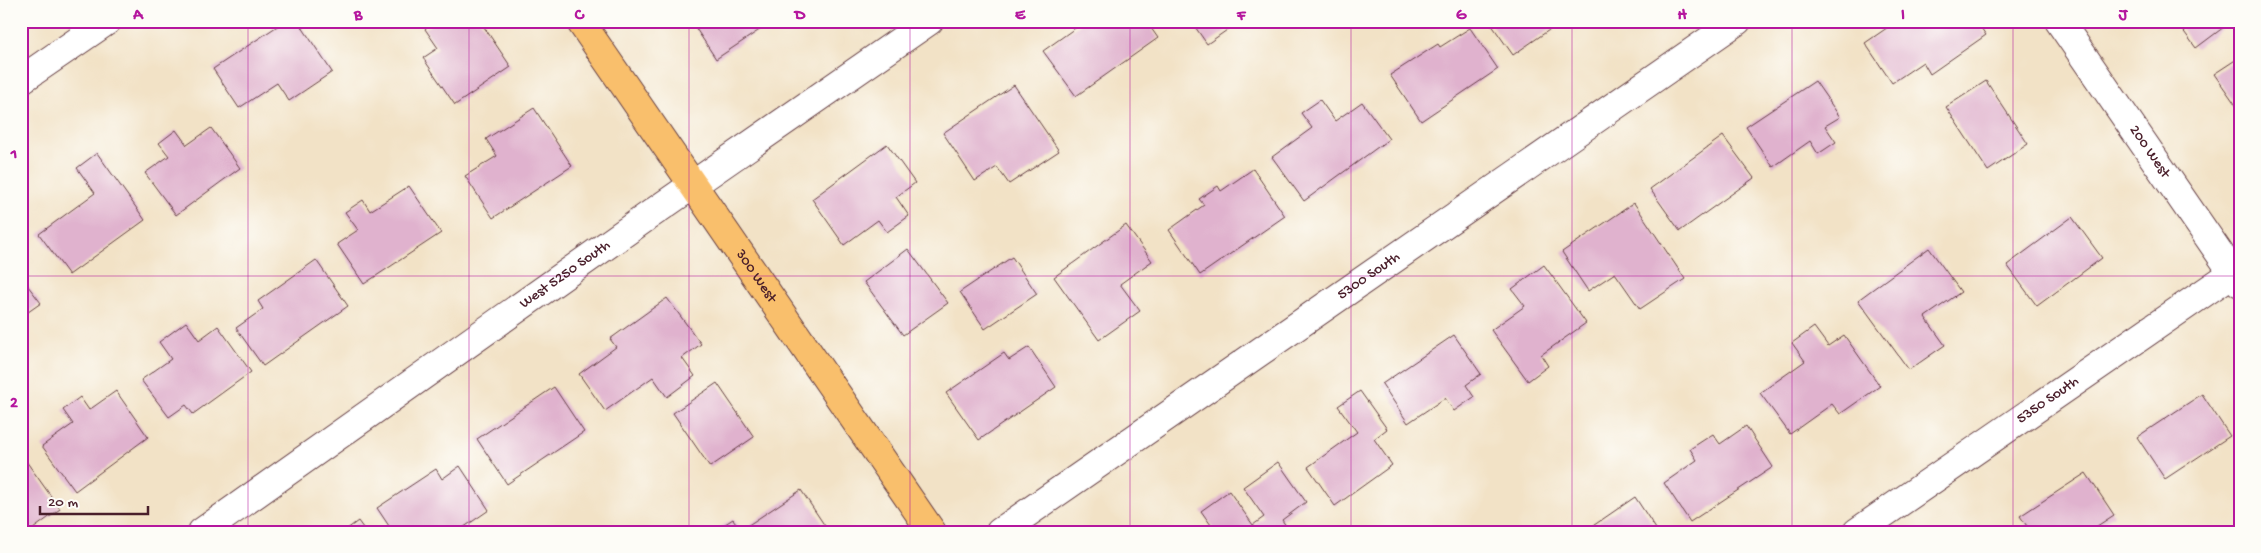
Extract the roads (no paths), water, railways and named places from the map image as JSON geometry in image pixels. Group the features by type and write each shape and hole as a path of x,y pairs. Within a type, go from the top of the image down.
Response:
{"main road":[{"name":"300 West","path":"580,21 932,532"}],"street":[{"path":"21,80 107,21"},
{"name":"West 5250 South","path":"202,532 693,185 929,21"},
{"name":"5300 South","path":"1000,532 1737,21"},
{"name":"200 West","path":"2059,21 2237,274"},
{"name":"5350 South","path":"1857,532 2237,274"}]}
